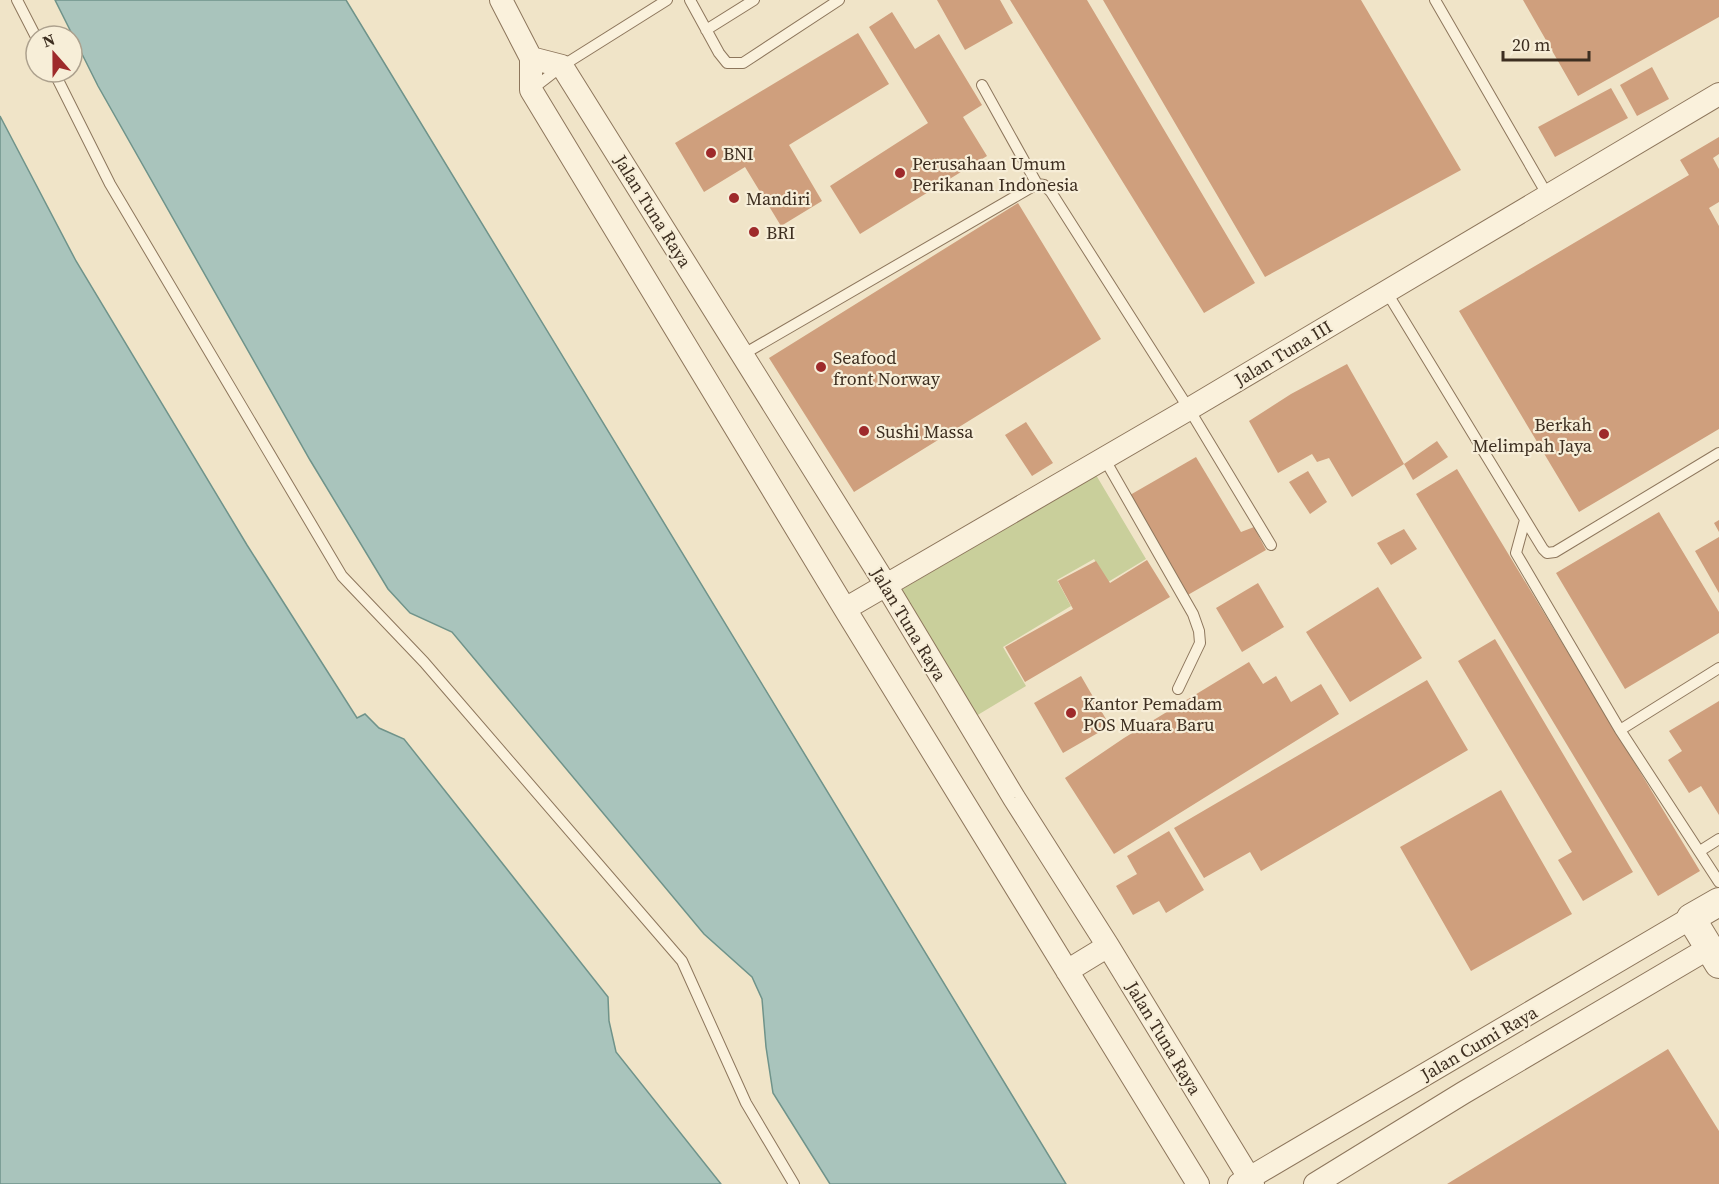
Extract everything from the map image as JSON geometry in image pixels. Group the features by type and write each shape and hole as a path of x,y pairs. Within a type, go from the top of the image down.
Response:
{"street":[{"path":"501,0 531,58 531,90 845,609 1198,1184"},
{"path":"531,58 562,66"},
{"name":"Jalan Tuna Raya","path":"562,66 886,585 1014,798 1108,946 1247,1182"},
{"name":"Jalan Tuna III","path":"845,609 1719,94"},
{"name":"Jalan Cumi Raya","path":"1247,1182 1405,1086 1719,902"},
{"path":"1691,918 1716,951"},
{"path":"1067,971 1108,946"},
{"name":"Jalan Cumi Raya","path":"1315,1184 1424,1117 1716,951"},
{"path":"1405,1086 1424,1117"}],"lane":[{"path":"17,0 29,24"},
{"path":"531,90 562,66 667,0"},
{"path":"690,0 719,53 728,63 743,63 839,0"},
{"path":"706,30 754,0"},
{"path":"1435,0 1548,196"},
{"path":"60,84 110,184 342,576 424,662 682,961 746,1104 794,1184"},
{"path":"982,85 1037,184"},
{"path":"742,355 1037,184 1044,185 1051,192 1189,408 1271,544"},
{"path":"1386,291 1547,553 1555,552 1719,453"},
{"path":"1104,458 1193,614 1199,631 1200,643 1178,688"},
{"path":"1525,520 1516,554 1620,730 1719,882"},
{"path":"1620,730 1719,668"},
{"path":"1700,851 1719,838"}],"green space":[{"path":"1096,475 1146,559 1108,582 1094,559 1057,580 1071,606 1003,647 1026,686 971,719 896,593"}],"water":[{"path":"55,0 346,0 1066,1184 830,1184 773,1093 762,999 752,977 704,934 452,632 410,613 388,589 310,460 98,86 84,58 84,24 67,24"},
{"path":"0,116 76,261 247,545 357,718 365,714 379,728 404,739 608,997 609,1021 616,1052 721,1184 0,1184"}],"building":[{"path":"937,0 1000,0 1013,23 965,50"},
{"path":"1010,0 1087,0 1255,283 1204,313"},
{"path":"1103,0 1361,0 1461,170 1265,277"},
{"path":"1523,0 1719,0 1719,17 1578,96"},
{"path":"892,12 915,49 939,34 982,105 963,117 987,156 860,234 830,186 928,123 869,27"},
{"path":"858,33 889,84 789,145 822,201 781,226 745,167 704,192 675,143"},
{"path":"1652,67 1669,99 1637,116 1620,85"},
{"path":"1611,88 1628,118 1555,157 1538,127"},
{"path":"1719,137 1719,154 1713,158 1719,169 1719,202 1709,208 1719,226 1719,429 1579,512 1459,311 1689,175 1680,160"},
{"path":"1018,203 1101,339 854,492 769,358"},
{"path":"1347,364 1404,464 1352,497 1329,458 1317,462 1312,454 1278,473 1249,421 1291,394"},
{"path":"1026,422 1053,463 1032,476 1005,435"},
{"path":"1437,441 1448,457 1413,480 1404,464"},
{"path":"1196,457 1241,532 1254,527 1266,550 1186,596 1130,495"},
{"path":"1457,469 1700,871 1658,896 1416,494"},
{"path":"1308,471 1327,502 1310,514 1289,482"},
{"path":"1659,512 1719,612 1719,633 1625,689 1556,573"},
{"path":"1719,520 1719,532 1714,523"},
{"path":"1404,529 1417,549 1391,565 1377,543"},
{"path":"1719,537 1719,593 1695,551"},
{"path":"1147,560 1170,597 1025,682 1005,647 1073,609 1058,581 1096,561 1110,583"},
{"path":"1258,583 1284,627 1242,652 1216,608"},
{"path":"1378,587 1422,658 1350,702 1306,632"},
{"path":"1495,639 1633,872 1583,901 1558,860 1572,852 1458,661"},
{"path":"1249,662 1263,684 1276,676 1291,702 1321,684 1339,714 1114,854 1065,778 1124,738"},
{"name":"Kantor Pemadam POS Muara Baru","path":"1081,676 1110,726 1063,753 1034,703"},
{"path":"1427,680 1468,750 1261,871 1250,852 1204,878 1174,828"},
{"path":"1719,701 1719,815 1701,786 1689,793 1668,760 1682,751 1669,731"},
{"path":"1501,790 1572,914 1471,971 1400,847"},
{"path":"1169,831 1204,890 1166,913 1159,901 1133,915 1116,886 1137,874 1127,856"},
{"path":"1668,1049 1719,1131 1719,1184 1447,1184"}],"place":[{"name":"BNI","path":"711,153"},
{"name":"Perusahaan Umum Perikanan Indonesia","path":"900,173"},
{"name":"Mandiri","path":"734,198"},
{"name":"BRI","path":"754,232"},
{"name":"Seafood front Norway","path":"821,367"},
{"name":"Sushi Massa","path":"864,431"},
{"name":"Berkah Melimpah Jaya","path":"1604,434"},
{"name":"Kantor Pemadam POS Muara Baru","path":"1071,713"}]}
